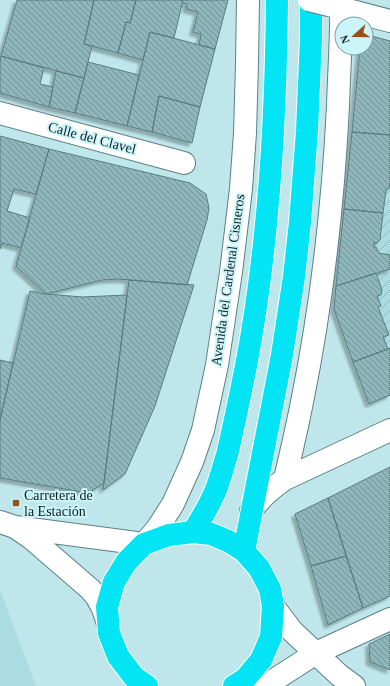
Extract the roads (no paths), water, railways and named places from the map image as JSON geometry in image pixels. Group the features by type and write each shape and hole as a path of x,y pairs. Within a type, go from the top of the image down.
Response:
{"highway":[{"name":"Avenida del Cardenal Cisneros","path":"193,532 215,492 222,474 237,410 255,316 265,241 272,150 276,73 277,0"},
{"path":"244,551 282,355 294,277 305,166 309,95 326,3"},
{"path":"138,683 118,656 109,633 107,607 114,582 128,561 144,544 169,535 193,532 211,534 228,541 244,551 259,568 270,589 273,606 272,637 261,660 245,679 234,686"}],"street":[{"name":"Avenida del Cardenal Cisneros","path":"144,544 158,528 173,504 192,462 203,430 216,365 231,272 241,189 247,64 248,0"},
{"path":"326,3 390,21"},
{"path":"285,479 301,410 309,365 321,292 329,227 335,151 341,31 326,3"},
{"name":"Calle del Clavel","path":"0,113 184,163"},
{"path":"251,512 260,500 285,479 390,430"},
{"path":"8,525 144,544"},
{"path":"8,525 38,544 90,589 96,595 103,608 108,624"},
{"path":"273,606 292,631 339,675 354,686"},
{"path":"265,686 316,654 390,619"}],"place":[{"name":"Carretera de la Estación","path":"16,503"}]}
